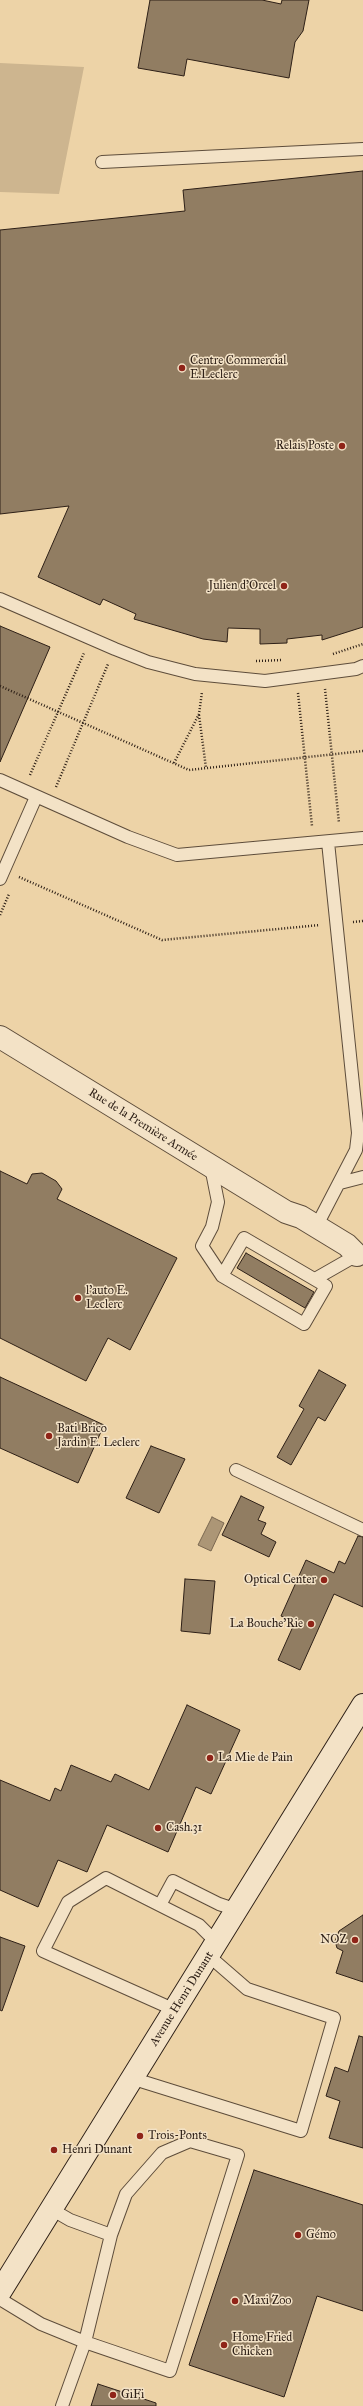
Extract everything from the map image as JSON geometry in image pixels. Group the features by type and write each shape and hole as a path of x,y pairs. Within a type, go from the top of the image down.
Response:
{"main road":[{"name":"Rue de la Première Armée","path":"0,1037 286,1212 301,1217 347,1245 360,1256"},
{"name":"Rue de la Première Armée","path":"286,1212 297,1224 344,1251 360,1256"},
{"name":"Avenue Henri Dunant","path":"0,2292 213,1950 228,1907 363,1704"}],"lane":[{"path":"102,162 363,149"},
{"path":"0,599 148,662 204,675 265,681 330,673 363,666"},
{"path":"0,780 128,837 177,855 363,838"},
{"path":"0,879 36,797"},
{"path":"316,1227 356,1150 358,1133 328,842"},
{"path":"211,1167 218,1202 212,1226 202,1246 222,1276 304,1324 326,1286 244,1238 222,1276"},
{"path":"340,1183 363,1177"},
{"path":"315,1279 360,1256"},
{"path":"236,1470 363,1530"},
{"path":"132,2078 301,2131 334,2018 247,1989 213,1950 199,1925 106,1878 68,1902 43,1951 175,2010"},
{"path":"160,1905 173,1881 228,1907"},
{"path":"0,2299 41,2324 85,2342 170,2371 238,2155 190,2140 162,2153 126,2194 111,2235 85,2342 62,2406"},
{"path":"51,2209 70,2220 111,2235"}],"path":[{"path":"23,791 59,712 90,638"},
{"path":"329,655 363,644"},
{"path":"50,802 115,649"},
{"path":"251,661 287,660"},
{"path":"204,675 199,714 206,768"},
{"path":"0,686 189,770 363,751"},
{"path":"174,763 199,714"},
{"path":"14,882 20,869"},
{"path":"17,876 162,940 322,925"},
{"path":"0,915 11,889"},
{"path":"349,923 363,921"}],"shaded area":[{"path":"0,63 84,67 59,194 0,192"},
{"path":"212,1517 224,1523 211,1551 198,1545"}],"building":[{"path":"150,0 262,0 281,4 282,0 309,0 303,31 295,42 289,78 187,59 184,76 138,68"},
{"name":"Centre Commercial E.Leclerc","path":"363,171 363,627 322,640 322,635 287,639 287,643 260,644 260,629 228,628 227,642 203,639 134,619 136,614 103,599 100,605 38,577 69,506 0,514 0,230 185,211 183,190"},
{"path":"0,626 50,647 0,762"},
{"name":"l'auto E. Leclerc","path":"0,1171 27,1184 32,1174 42,1173 56,1181 62,1189 57,1199 177,1258 130,1350 108,1338 86,1381 0,1338"},
{"path":"246,1253 314,1292 305,1308 237,1268"},
{"path":"319,1370 346,1385 325,1421 318,1417 291,1465 277,1457 304,1409 299,1406"},
{"name":"Bati Brico Jardin E. Leclerc","path":"0,1377 104,1425 78,1483 0,1448"},
{"path":"151,1446 185,1459 159,1513 126,1498"},
{"path":"241,1496 264,1507 258,1520 266,1523 261,1534 276,1542 269,1557 222,1535"},
{"path":"358,1536 363,1537 363,1607 334,1594 300,1670 278,1660 295,1622 281,1616 306,1560 334,1573 339,1561 345,1564"},
{"path":"185,1579 215,1581 210,1634 181,1631"},
{"path":"187,1705 240,1730 211,1794 196,1787 168,1852 107,1825 87,1872 58,1860 38,1907 0,1890 0,1780 50,1801 55,1788 61,1791 71,1765 111,1782 115,1774 149,1790"},
{"name":"NOZ","path":"363,1915 363,1982 336,1973 343,1951 337,1948 335,1941 339,1931"},
{"path":"0,1937 25,1946 2,2011 0,2010"},
{"path":"359,2036 363,2037 363,2148 329,2138 340,2101 326,2096 335,2067 348,2072"},
{"path":"254,2170 363,2205 363,2311 317,2296 284,2397 189,2365"},
{"name":"GiFi","path":"98,2384 156,2403 156,2406 91,2406"}],"place":[{"name":"Centre Commercial E.Leclerc","path":"182,368"},
{"name":"Relais Poste","path":"342,446"},
{"name":"Julien d'Orcel","path":"284,586"},
{"name":"l'auto E. Leclerc","path":"78,1298"},
{"name":"Bati Brico Jardin E. Leclerc","path":"49,1436"},
{"name":"Optical Center","path":"324,1580"},
{"name":"La Bouche'Rie","path":"311,1624"},
{"name":"La Mie de Pain","path":"210,1758"},
{"name":"Cash.31","path":"158,1828"},
{"name":"NOZ","path":"355,1940"},
{"name":"Trois-Ponts","path":"140,2136"},
{"name":"Henri Dunant","path":"54,2150"},
{"name":"Gémo","path":"298,2235"},
{"name":"Maxi Zoo","path":"235,2301"},
{"name":"Home Fried Chicken","path":"224,2345"},
{"name":"GiFi","path":"113,2395"}]}
